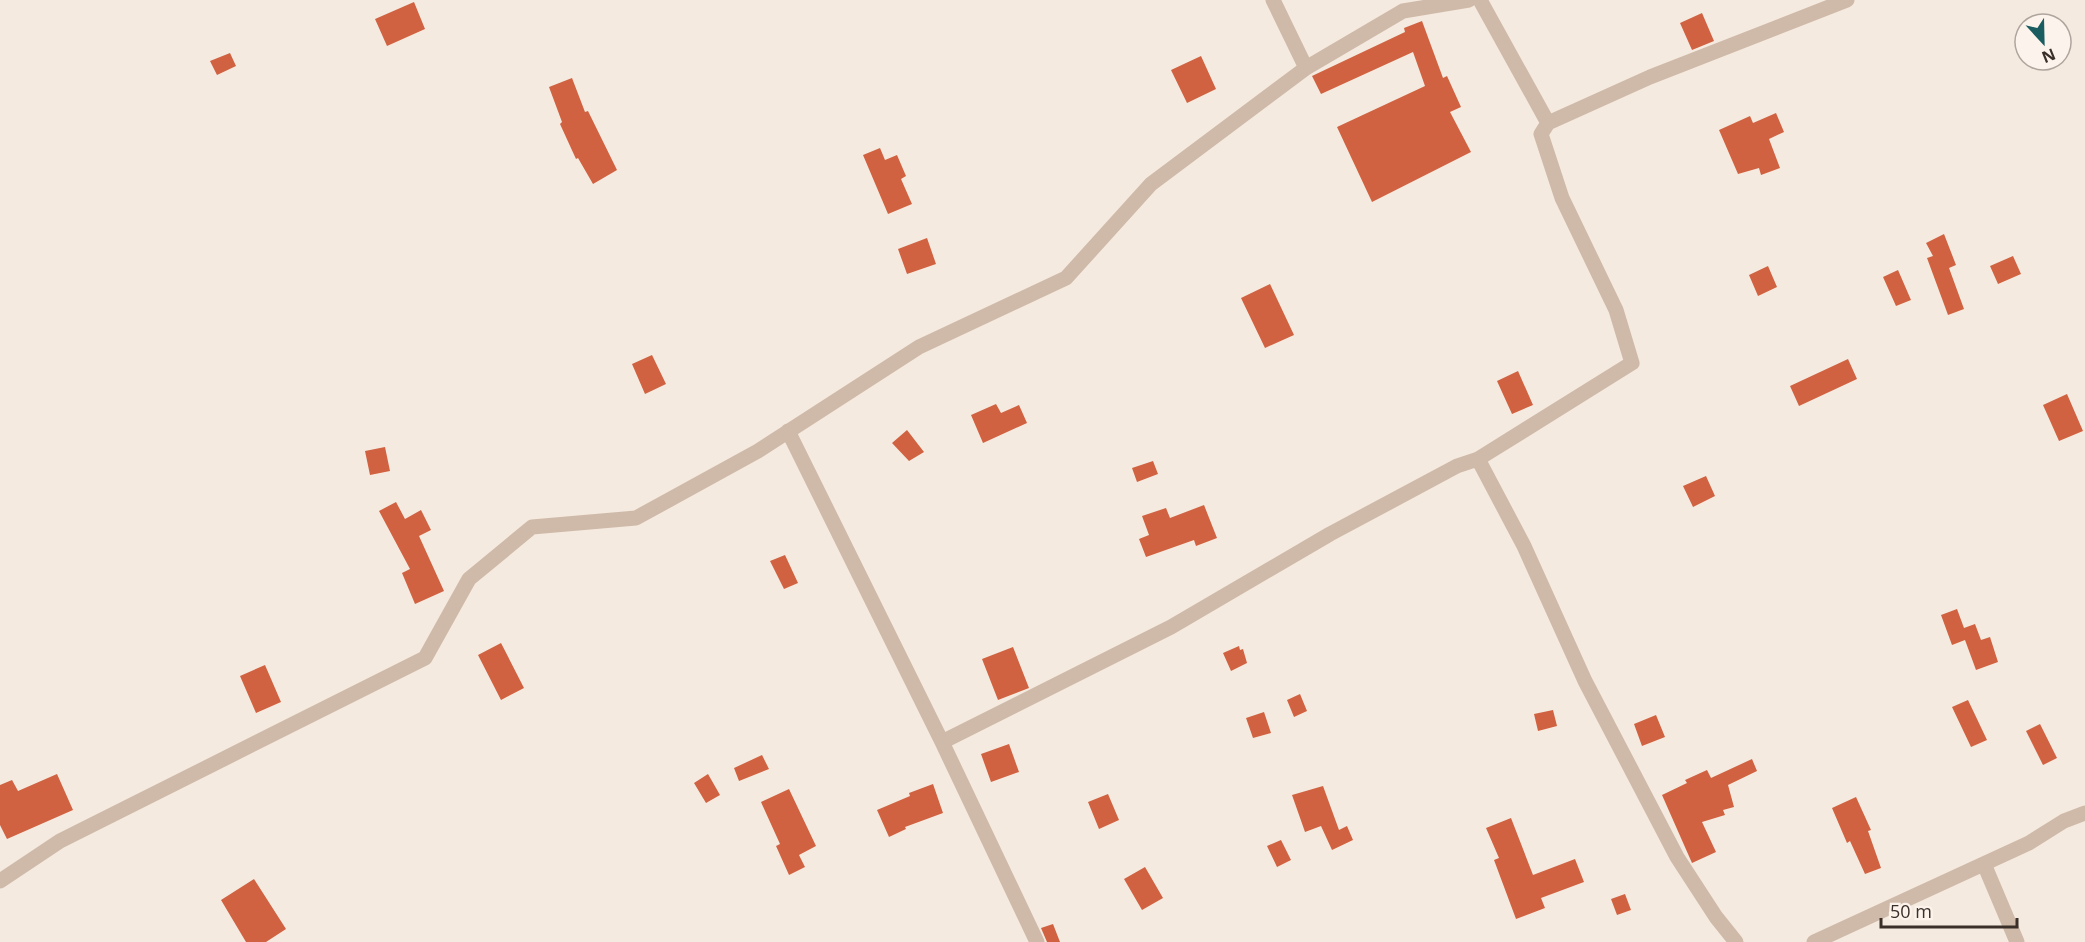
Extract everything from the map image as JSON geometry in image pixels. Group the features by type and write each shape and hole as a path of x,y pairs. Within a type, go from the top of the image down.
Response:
{"street":[{"path":"1273,0 1306,68"},
{"path":"0,880 60,841 425,658 469,579 532,527 636,518 758,451 919,347 1066,278 1151,184 1306,68 1403,11 1469,0"},
{"path":"1479,0 1548,123"},
{"path":"942,742 1171,627 1330,534 1456,466 1478,459 1632,363 1616,310 1562,198 1541,134 1548,123 1650,77 1847,0"},
{"path":"788,431 942,742 1037,942"},
{"path":"1478,459 1524,546 1585,681 1677,857 1716,917 1736,942"},
{"path":"1814,942 2029,843 2064,821 2085,813"},
{"path":"1984,864 2017,942"}],"building":[{"path":"414,2 425,29 387,46 375,19"},
{"path":"1702,13 1714,41 1692,50 1680,23"},
{"path":"1422,21 1443,78 1447,76 1461,107 1450,112 1471,152 1372,202 1337,127 1425,86 1413,52 1321,94 1312,76 1405,32 1404,28"},
{"path":"230,53 236,66 217,75 210,61"},
{"path":"1201,56 1216,89 1187,103 1171,70"},
{"path":"572,78 585,112 588,111 617,170 593,184 578,158 576,159 560,124 562,122 549,87"},
{"path":"1776,113 1784,132 1769,139 1780,168 1761,175 1759,168 1738,174 1719,130 1750,116 1753,123"},
{"path":"880,148 885,160 897,155 906,176 901,179 912,204 888,214 863,155"},
{"path":"1944,234 1956,265 1949,268 1964,309 1948,315 1927,258 1933,256 1926,243"},
{"path":"927,238 936,264 907,274 898,249"},
{"path":"2013,256 2021,274 1998,284 1990,266"},
{"path":"1768,266 1777,287 1758,296 1749,275"},
{"path":"1898,270 1911,300 1896,306 1883,277"},
{"path":"1270,284 1294,335 1265,348 1241,298"},
{"path":"652,355 666,384 645,394 632,364"},
{"path":"1848,359 1857,379 1799,406 1790,386"},
{"path":"1518,371 1533,405 1512,414 1497,381"},
{"path":"2067,394 2083,431 2059,441 2043,405"},
{"path":"996,404 1001,413 1019,405 1027,423 983,443 971,415"},
{"path":"907,430 924,452 909,461 892,443"},
{"path":"385,447 390,471 370,475 365,451"},
{"path":"1153,461 1158,474 1137,482 1132,468"},
{"path":"1706,476 1715,496 1693,507 1683,486"},
{"path":"396,502 405,519 421,510 431,530 419,536 444,591 415,604 402,573 410,569 379,511"},
{"path":"1204,505 1217,538 1196,546 1194,540 1146,557 1139,539 1149,535 1142,516 1166,508 1170,518"},
{"path":"785,555 798,583 784,589 770,561"},
{"path":"1957,609 1964,628 1975,624 1981,640 1990,637 1998,662 1976,670 1965,640 1952,645 1941,615"},
{"path":"501,643 524,688 501,700 478,655"},
{"path":"1239,646 1240,650 1243,649 1247,663 1231,671 1223,653"},
{"path":"1013,647 1029,688 998,700 982,659"},
{"path":"265,665 281,702 256,713 240,676"},
{"path":"1300,694 1307,711 1294,717 1287,700"},
{"path":"1968,700 1987,740 1971,747 1952,707"},
{"path":"1553,710 1557,726 1538,731 1534,714"},
{"path":"1264,712 1271,733 1253,738 1246,718"},
{"path":"1656,715 1665,737 1642,746 1634,724"},
{"path":"2040,724 2057,758 2043,765 2026,731"},
{"path":"1009,744 1019,772 991,782 981,754"},
{"path":"762,755 769,769 739,781 734,768"},
{"path":"1752,759 1757,771 1728,785 1734,807 1723,810 1725,815 1702,822 1716,852 1692,863 1662,795 1687,783 1685,780 1707,770 1711,778"},
{"path":"57,774 73,810 7,839 0,825 0,785 12,780 18,791"},
{"path":"708,774 720,795 706,803 694,783"},
{"path":"933,784 943,813 905,827 906,829 889,837 877,810 910,796 909,793"},
{"path":"1323,786 1339,830 1347,826 1353,840 1332,850 1321,826 1305,832 1292,795"},
{"path":"789,789 816,846 799,855 805,867 789,875 776,846 780,844 761,802"},
{"path":"1108,794 1119,820 1099,829 1088,802"},
{"path":"1856,797 1871,830 1868,831 1881,868 1865,874 1850,841 1847,843 1832,808"},
{"path":"1511,818 1533,875 1575,859 1584,882 1541,898 1545,908 1516,919 1494,860 1499,858 1486,828"},
{"path":"1281,840 1291,860 1277,867 1267,846"},
{"path":"1145,867 1163,898 1142,910 1124,879"},
{"path":"254,879 286,929 266,942 246,942 221,900"},
{"path":"1625,894 1631,910 1617,915 1611,899"},
{"path":"1053,924 1060,942 1047,942 1041,928"}]}
